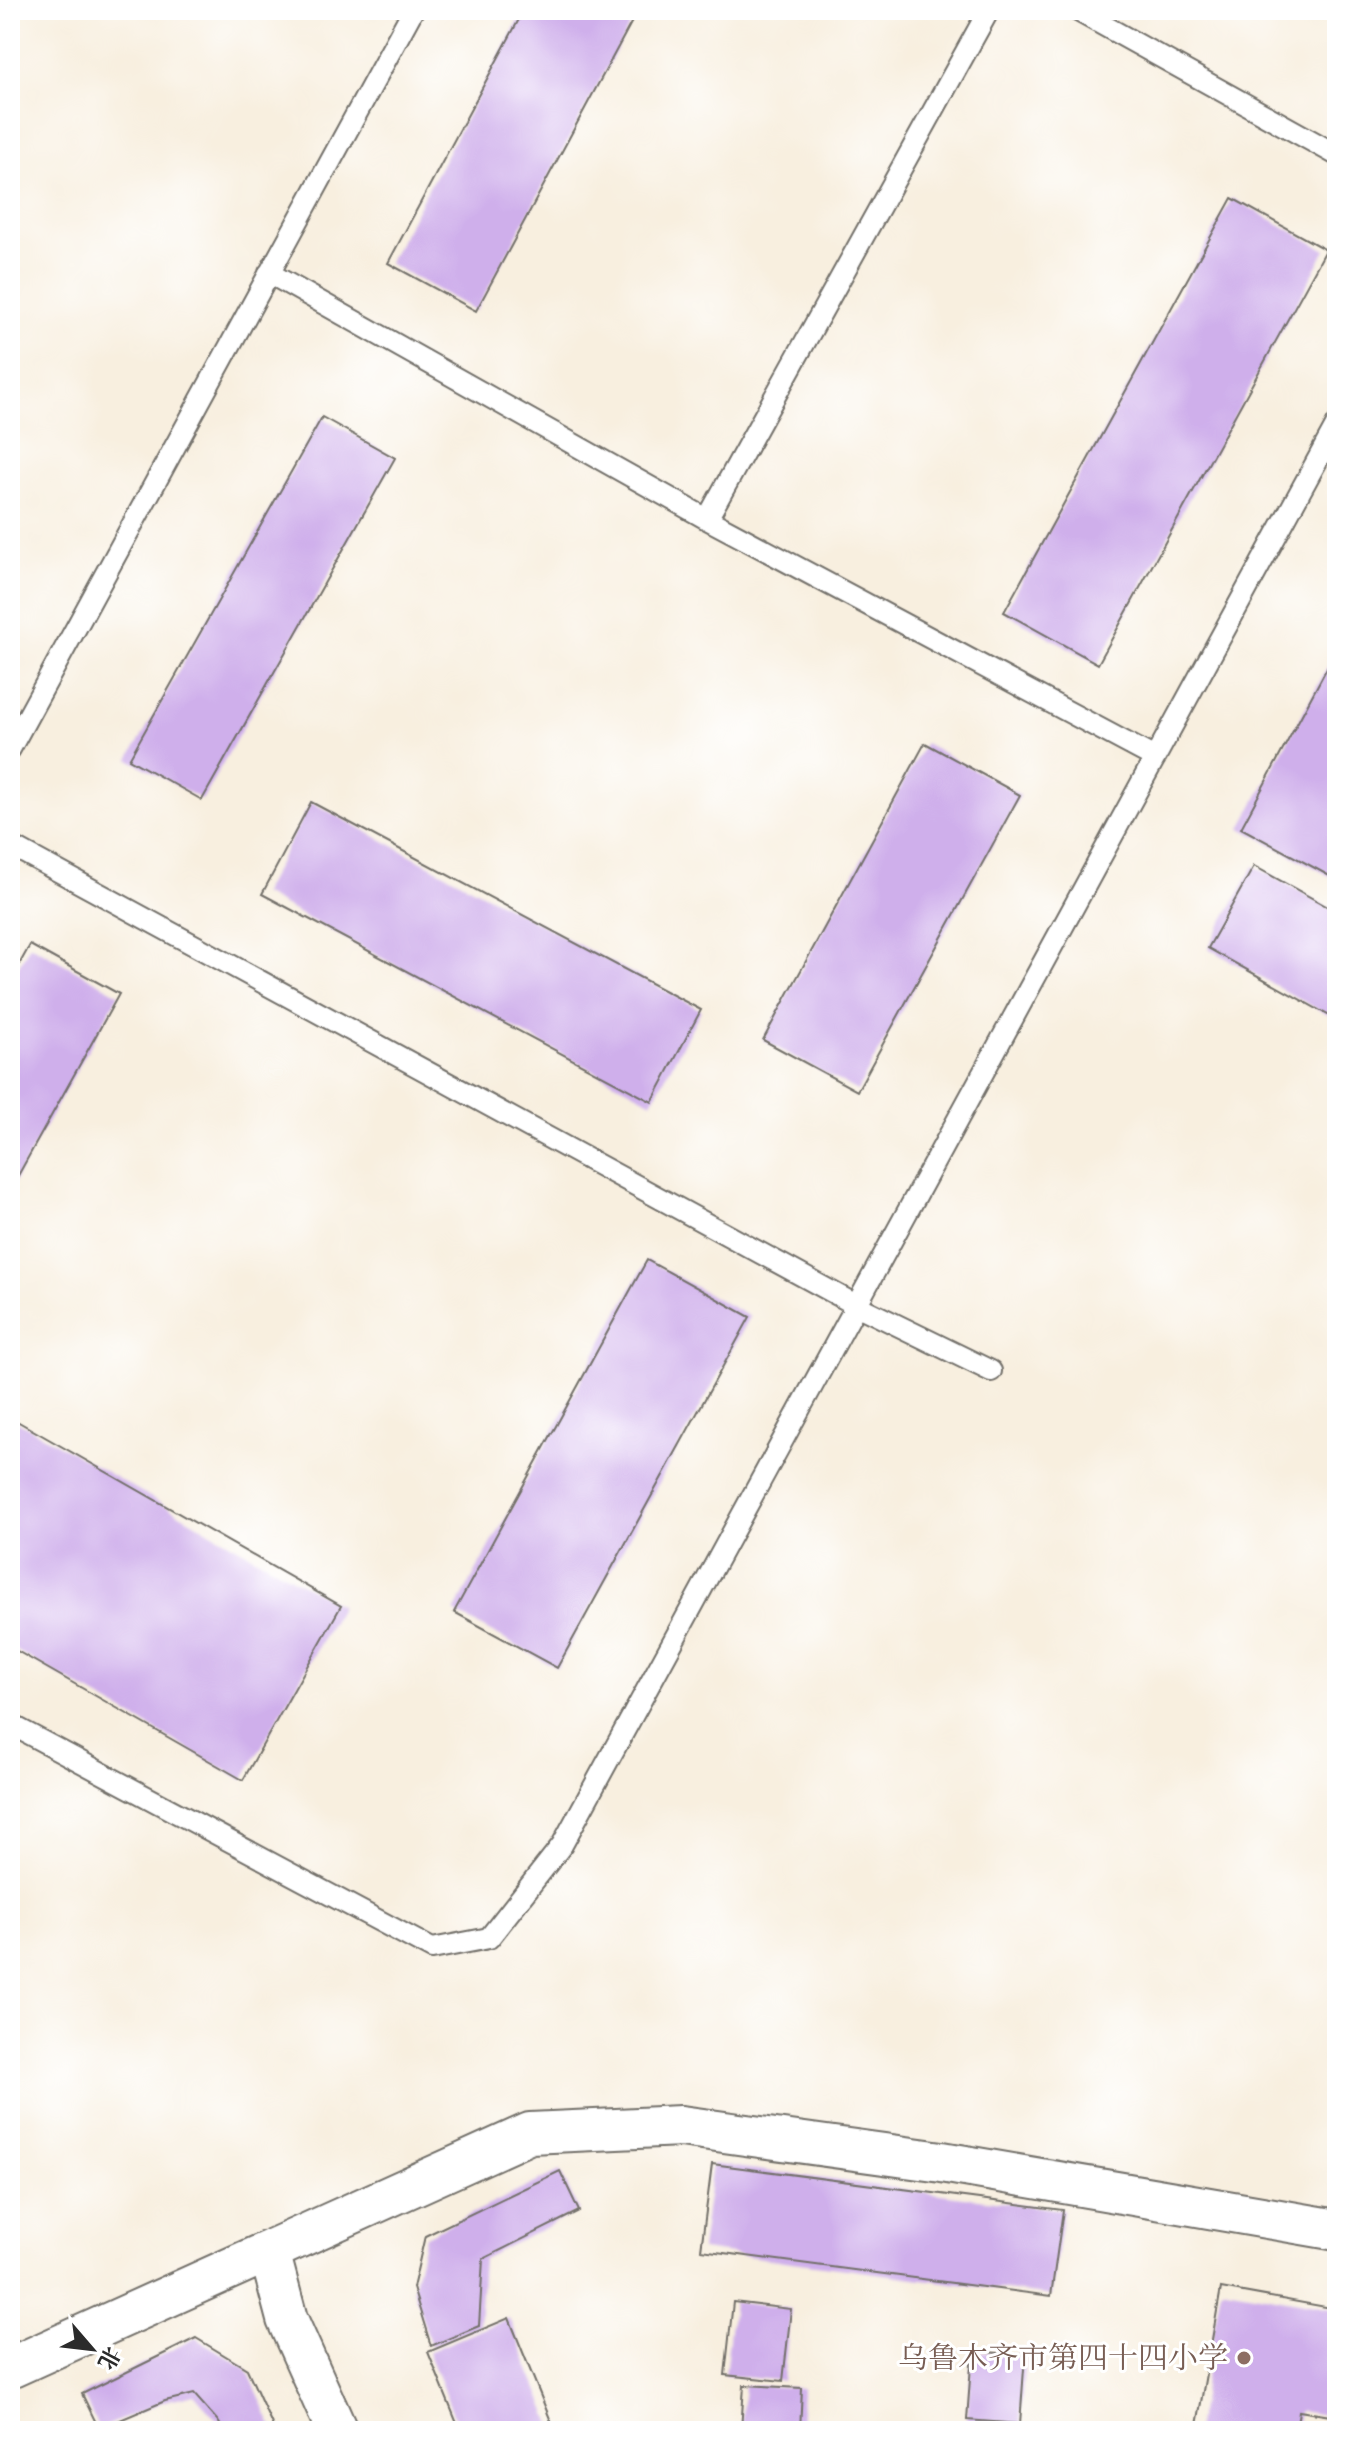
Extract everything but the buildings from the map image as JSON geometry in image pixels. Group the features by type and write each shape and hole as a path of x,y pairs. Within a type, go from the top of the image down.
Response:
{"street":[{"path":"10,2368 530,2133 681,2126 942,2162 1337,2230"},
{"path":"269,2251 287,2319 337,2431"}],"lane":[{"path":"10,749 413,10"},
{"path":"707,519 989,10"},
{"path":"1076,10 1337,155"},
{"path":"269,273 707,519 1155,758"},
{"path":"10,1724 432,1949 489,1938 562,1845 1337,424"},
{"path":"10,845 856,1305 991,1371"}],"place":[{"name":"乌鲁木齐市第四十四小学","path":"1244,2358"}]}
